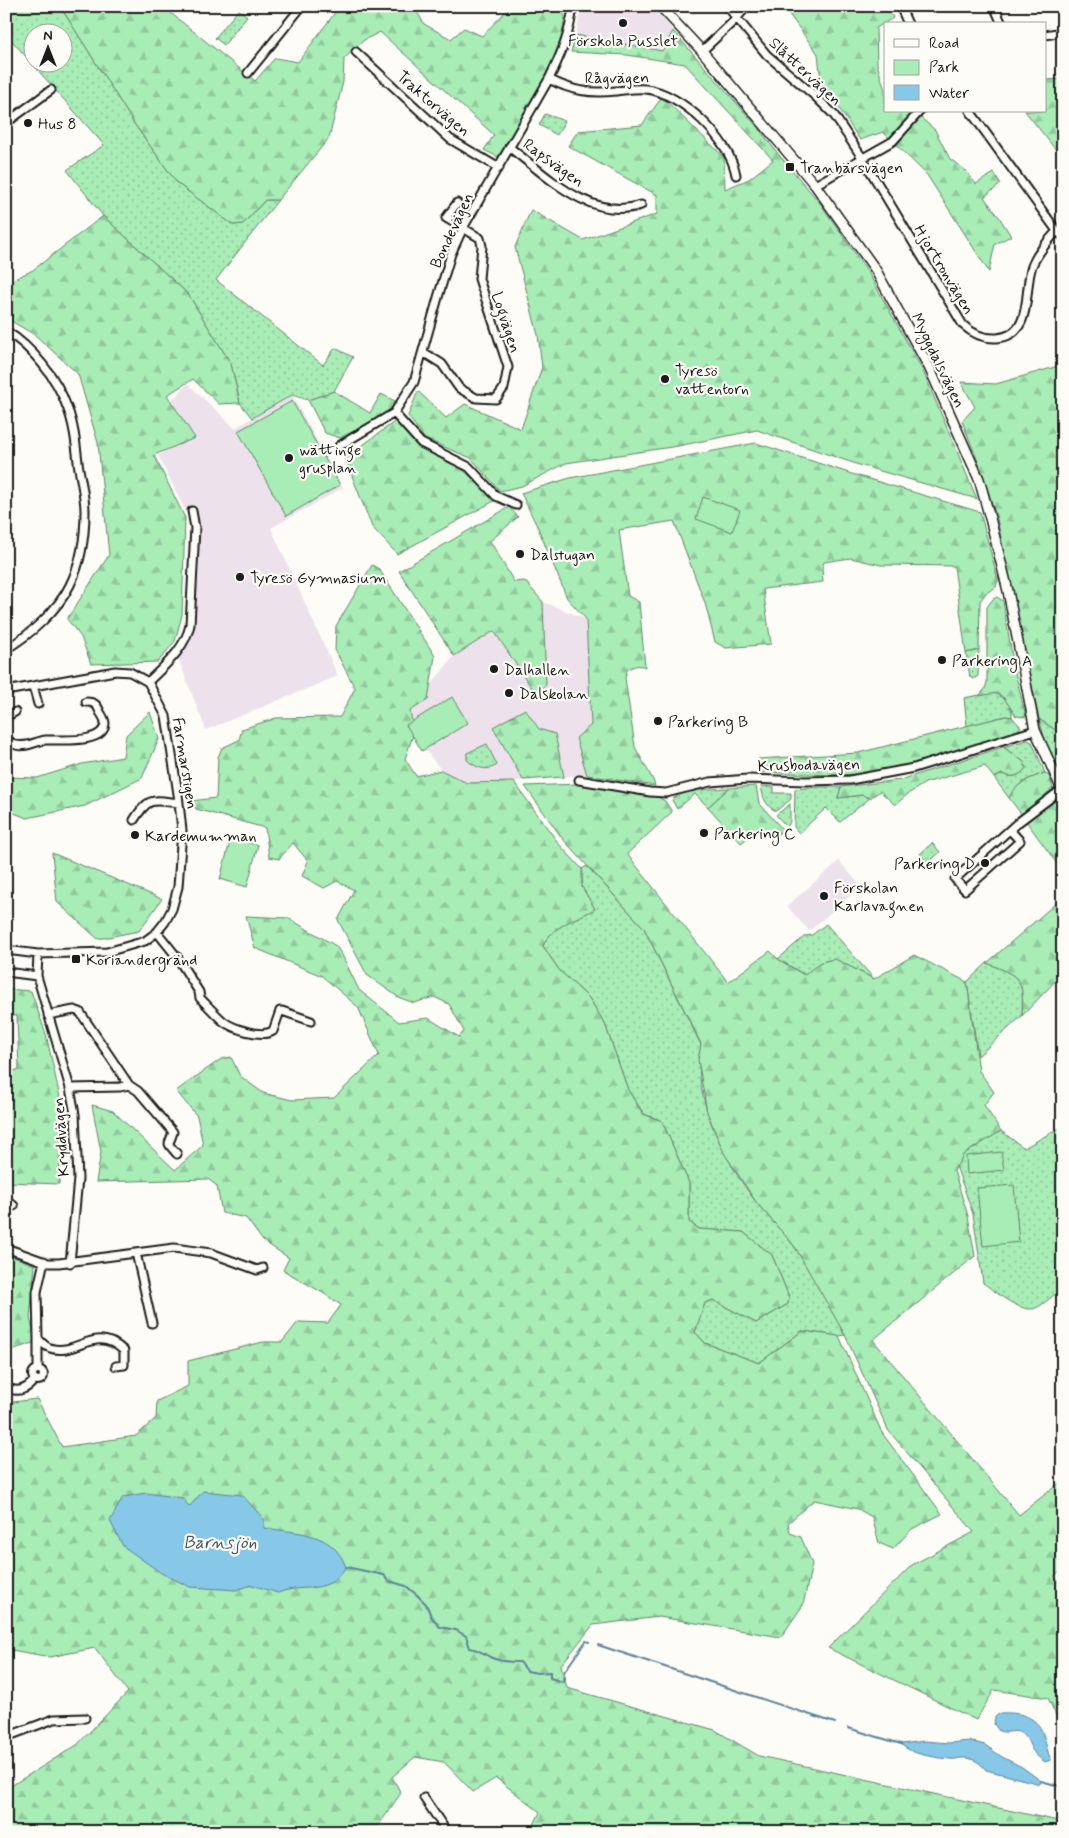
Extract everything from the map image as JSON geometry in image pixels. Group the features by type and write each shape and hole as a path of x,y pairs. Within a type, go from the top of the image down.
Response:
{"street":[{"path":"248,73 302,6"},
{"name":"Bondevägen","path":"339,446 394,413 414,382 438,294 452,254 463,228 499,168 561,56 567,37 572,6"},
{"name":"Myggdalsvägen","path":"660,6 702,51 815,185 875,269 929,368 979,479 1008,591 1035,730 1062,791"},
{"name":"Slåttervägen","path":"727,6 767,55 834,115 863,159"},
{"path":"702,51 747,6"},
{"path":"900,6 907,22"},
{"path":"994,6 1001,22"},
{"path":"1046,35 1063,32"},
{"name":"Traktorvägen","path":"356,52 450,139 499,168"},
{"name":"Rågvägen","path":"549,79 578,91 594,93 637,88 654,90 667,95 693,112 706,124 730,155 734,163 736,175"},
{"path":"6,123 52,90"},
{"path":"815,185 893,141 919,112"},
{"path":"971,112 1060,234"},
{"name":"Rapsvägen","path":"509,147 561,187 591,203 617,210 641,206"},
{"name":"Hjortronvägen","path":"863,159 962,325 974,334 988,339 1007,337 1016,332 1024,316 1032,265 1045,244 1060,234"},
{"path":"457,203 446,218 463,228"},
{"name":"Logvägen","path":"423,352 442,364 459,388 476,398 496,399 504,388 508,367 479,279 482,246 480,238 463,228"},
{"path":"6,331 18,338 45,366 67,406 76,442 85,510 83,548 70,586 46,619 6,649"},
{"path":"394,413 421,443 469,467 481,483 496,496 516,505"},
{"path":"6,691 115,672 130,672 148,682 179,650 188,635 195,528 192,511"},
{"name":"Farmarstigen","path":"6,950 38,954 107,952 145,941 157,932 172,909 178,887 182,830 166,716 148,682"},
{"path":"33,686 38,704"},
{"path":"6,738 17,746 34,745 40,741 84,739 97,736 103,730 105,723 98,706 93,702 86,702"},
{"path":"6,717 14,712"},
{"name":"Krusbodavägen","path":"578,780 666,793 710,782 748,779 850,780 886,775 914,768 1035,730"},
{"path":"1010,830 1020,841 965,890 955,879 1010,830 1062,791"},
{"path":"134,820 142,807 147,803 155,800 179,803"},
{"path":"142,807 150,811"},
{"path":"157,932 177,957 199,992 200,998 224,1022 254,1033 266,1034 274,1030 282,1011 311,1021"},
{"name":"Kryddvägen","path":"38,954 37,976 70,1088 77,1138 78,1179 70,1263"},
{"path":"6,972 37,976"},
{"path":"48,1015 74,1010 80,1012 129,1085 138,1091 173,1132 168,1140 169,1145 177,1154"},
{"path":"70,1088 120,1087 129,1085"},
{"path":"6,1199 14,1206"},
{"path":"6,1248 48,1263 70,1263 174,1248 211,1253 257,1270 264,1268"},
{"path":"136,1253 152,1323"},
{"path":"6,1388 20,1390 28,1388 36,1380 33,1373 38,1369 37,1292 44,1262"},
{"path":"38,1338 51,1348 71,1348 91,1340 110,1342 124,1351 124,1365 116,1366"},
{"path":"6,1737 54,1719 84,1718"},
{"path":"424,1798 447,1832"}],"shaded area":[{"name":"Förskola Pusslet","path":"581,6 653,6 673,31 662,51 576,35"},
{"name":"Tyresö Gymnasium","path":"188,384 235,428 292,395 343,488 271,528 338,676 206,730 174,648 186,626 189,518 158,455 186,441 165,407"},
{"name":"Dalskolan","path":"543,602 586,619 591,725 576,738 587,775 514,782 467,783 441,770 406,725 410,711 428,700 430,686 454,656"},
{"name":"Förskolan Karlavagnen","path":"839,861 861,886 809,931 787,906"}],"green space":[{"path":"6,6 60,6 70,22 22,22 22,52 6,34"},
{"path":"60,6 162,6 255,81 275,58 298,62 340,6 414,6 424,24 451,39 464,28 482,36 511,6 560,6 565,17 560,45 546,78 498,157 484,150 494,135 380,32 364,40 344,59 343,82 329,138 278,200 265,200 243,224 233,225 177,183 135,125 72,25 72,22 70,22"},
{"path":"783,6 888,6 893,18 876,28 877,64 884,87 884,112 914,112 935,130 950,159 965,170 976,184 994,173 1001,184 984,197 1011,236 995,244 989,272 927,175 883,132 860,140 821,81 818,54"},
{"path":"239,9 247,16 224,45 215,38"},
{"path":"72,25 135,125 177,183 233,225 243,224 265,200 278,200 216,280 323,365 335,348 353,357 334,391 308,400 292,395 252,418 240,403 231,364 188,294 103,216 67,170 104,145 40,72 72,72"},
{"path":"673,31 756,125 820,203 868,272 923,371 977,499 856,464 757,430 678,446 566,463 522,486 500,491 471,458 425,439 408,416 418,391 446,418 465,404 521,429 542,367 538,335 515,247 531,210 583,240 657,214 657,195 568,146 578,131 642,125 662,97 724,157 725,189 749,179 773,160 685,64 627,55 571,52 576,35 662,51"},
{"path":"1063,79 1063,159 1026,112 1046,112 1046,80"},
{"path":"545,114 565,121 557,135 539,125"},
{"path":"103,216 188,294 231,364 240,403 219,404 193,379 167,395 195,438 154,455 185,518 182,615 175,641 158,662 91,664 81,637 67,619 109,555 98,443 78,374 35,335 6,318 6,283 33,270"},
{"path":"1063,354 1063,735 1039,719 997,519 982,472 962,421 975,407 961,382 996,384 1055,367"},
{"path":"334,391 370,413 381,394 395,401 390,412 340,438 325,433 308,400"},
{"name":"wättinge grusplan","path":"292,401 340,485 286,516 238,431"},
{"path":"397,420 420,446 459,466 496,500 397,554 372,527 345,458"},
{"path":"756,443 980,512 998,580 996,587 986,593 980,601 979,650 966,653 954,566 881,565 851,558 824,562 822,568 823,582 763,589 771,644 726,648 715,642 705,603 674,521 619,530 628,596 639,602 645,667 638,666 627,670 625,678 635,747 655,786 587,775 576,738 591,725 586,619 567,598 538,528 521,493 570,478"},
{"path":"703,497 740,510 732,532 696,519"},
{"path":"509,507 518,517 490,541 514,582 525,581 543,602 546,685 535,693 494,631 454,656 399,571"},
{"path":"372,565 379,569 435,656 428,700 410,711 414,732 405,759 416,776 441,770 467,783 514,782 559,844 582,869 582,887 595,909 558,928 543,946 559,970 589,998 605,1024 628,1090 643,1114 662,1121 689,1183 689,1222 699,1229 743,1232 772,1255 789,1297 788,1304 756,1323 713,1300 705,1303 695,1332 705,1343 759,1363 802,1331 839,1336 882,1433 942,1514 912,1529 893,1549 879,1543 872,1517 858,1509 814,1500 788,1523 790,1533 801,1537 812,1564 803,1605 781,1637 659,1617 593,1625 561,1665 567,1688 715,1730 759,1756 1063,1822 1063,1832 539,1832 533,1827 540,1812 496,1778 473,1792 444,1762 415,1757 392,1777 401,1793 374,1832 6,1832 6,1789 77,1745 128,1692 95,1648 50,1657 6,1649 6,1407 13,1402 37,1399 62,1447 136,1436 156,1418 157,1401 188,1386 188,1361 263,1342 282,1342 298,1322 328,1323 341,1305 283,1270 289,1258 263,1241 246,1218 222,1213 217,1186 208,1179 96,1182 101,1152 92,1105 113,1111 175,1170 203,1145 197,1116 176,1091 221,1059 231,1057 240,1076 263,1093 292,1100 334,1098 379,1055 358,1007 322,976 255,948 246,916 288,918 336,946 359,990 399,1022 428,1018 459,1037 464,1031 449,1004 434,997 414,1003 398,997 367,975 338,920 354,890 337,881 324,888 302,876 308,861 293,843 279,859 269,857 265,828 196,809 191,801 216,798 218,757 222,748 239,740 242,729 276,718 340,717 355,688 335,650 336,626"},
{"path":"997,597 1003,601 1014,668 1026,717 1016,716 1004,698 997,693 979,696 985,689 987,682 987,607"},
{"path":"979,650 978,676 973,679 970,677 966,653"},
{"path":"990,693 999,695 1006,701 1011,709 1012,717 1006,716 967,726 964,698"},
{"path":"452,697 468,723 422,751 406,725"},
{"path":"525,709 539,729 555,734 564,777 523,780 493,727"},
{"path":"150,712 159,739 142,778 85,806 27,818 6,810 6,777 37,778 82,764 123,757 126,735"},
{"path":"1006,716 1012,717 1021,727 963,749 907,766 856,774 829,775 760,772 758,759 858,753"},
{"path":"1039,719 1063,735 1063,780 1046,744"},
{"path":"1027,740 1032,742 1045,773 1029,779 1015,788 1009,798 994,778 1002,774 1015,776 1026,768 1024,762 1003,747"},
{"path":"487,744 497,765 485,769 467,760 467,753"},
{"path":"1003,747 1024,762 1026,768 1018,775 1009,776 1002,774 994,778 985,766 925,783 895,805 880,791 870,798 862,795 838,798 841,787 900,780"},
{"path":"1045,773 1049,776 1053,788 1045,795 1046,797 1022,815 1009,798 1015,788 1029,779"},
{"path":"579,784 658,797 665,801 672,812 627,854 728,982 770,951 778,959 804,975 821,962 835,959 874,979 914,955 967,982 979,1071 994,1092 984,1105 1001,1131 964,1154 954,1171 968,1216 975,1256 873,1340 1019,1515 1063,1480 1063,1534 1058,1539 1063,1544 1063,1569 1054,1576 1063,1586 1063,1731 1048,1698 994,1690 976,1720 828,1648 912,1565 974,1532 888,1430 845,1335 795,1247 756,1202 724,1153 707,1112 698,1060 701,1044 644,928 562,838 525,786"},
{"path":"756,786 759,803 783,830 772,839 760,828 741,843 708,807 729,788"},
{"path":"761,786 774,787 774,793 791,793 791,799 776,811 767,804"},
{"path":"841,787 838,798 863,795 870,798 840,822 826,808 799,833 794,827 795,789"},
{"path":"729,788 708,807 695,794 677,809 672,800 676,796 690,792"},
{"path":"1058,799 1063,801 1063,872 1026,821"},
{"path":"790,804 790,822 787,827 776,815"},
{"path":"231,838 258,845 247,887 220,879"},
{"path":"932,843 940,852 928,863 920,854"},
{"path":"52,853 162,899 139,931 98,939 57,902"},
{"path":"587,866 644,928 701,1045 699,1065 701,1086 713,1128 722,1148 744,1186 796,1249 845,1335 839,1336 802,1331 759,1363 705,1343 695,1332 705,1303 713,1300 756,1323 788,1304 789,1297 772,1255 743,1232 699,1229 689,1222 689,1183 662,1121 644,1114 628,1090 605,1024 589,998 559,970 543,946 558,928 595,909 582,887 582,869"},
{"path":"1063,897 1063,973 1022,1016 1022,994 1018,980 1007,972 987,963"},
{"path":"826,924 874,979 835,959 821,962 805,975 778,959 805,936 812,935"},
{"path":"987,963 1007,972 1018,980 1022,994 1022,1016 978,1056 967,982"},
{"path":"6,989 31,991 46,1034 63,1111 59,1184 6,1182 6,1071 19,1070 17,1016 6,1015"},
{"path":"1063,1126 1063,1293 1058,1292 1042,1305 1035,1308 1026,1308 1006,1299 983,1283 973,1214 956,1166 964,1154 1001,1131 1024,1148"},
{"path":"1001,1152 1004,1170 967,1174 966,1156"},
{"path":"1014,1185 1019,1242 983,1246 977,1188"},
{"path":"6,1254 35,1265 30,1318 36,1342 11,1350 6,1326"}],"water":[{"name":"Barnsjön","path":"203,1491 242,1495 264,1519 264,1528 301,1533 323,1540 340,1555 346,1567 336,1579 325,1585 292,1589 278,1593 252,1585 236,1590 190,1587 161,1573 123,1546 110,1521 123,1497 146,1493 183,1498 189,1507"},
{"path":"1000,1713 1019,1714 1026,1716 1036,1723 1043,1734 1051,1760 1045,1762 1037,1756 1022,1733 999,1731 994,1724 995,1717"},
{"path":"925,1741 949,1743 969,1741 985,1745 1002,1757 1022,1767 1041,1781 1040,1784 986,1770 979,1763 969,1758 952,1759 931,1756 917,1753 901,1744"}],"waterway":[{"path":"346,1567 384,1575 389,1581 406,1586 426,1604 431,1616 440,1627 456,1630 466,1636 470,1648 499,1660 520,1662 527,1671 537,1673 550,1672 550,1678 563,1682 564,1672 586,1641 589,1642"},
{"path":"598,1645 835,1723"},
{"path":"848,1728 901,1744"},
{"path":"1041,1781 1063,1787"}],"place":[{"name":"Förskola Pusslet","path":"623,23"},
{"name":"Hus 8","path":"28,123"},
{"name":"Tranbärsvägen","path":"790,167"},
{"name":"Tyresö vattentorn","path":"665,379"},
{"name":"wättinge grusplan","path":"289,458"},
{"name":"Dalstugan","path":"520,554"},
{"name":"Tyresö Gymnasium","path":"240,577"},
{"name":"Parkering A","path":"942,660"},
{"name":"Dalhallen","path":"494,669"},
{"name":"Dalskolan","path":"509,693"},
{"name":"Parkering B","path":"658,721"},
{"name":"Parkering C","path":"704,833"},
{"name":"Kardemumman","path":"135,835"},
{"name":"Parkering D","path":"985,863"},
{"name":"Förskolan Karlavagnen","path":"824,896"},
{"name":"Koriandergränd","path":"76,959"}]}
